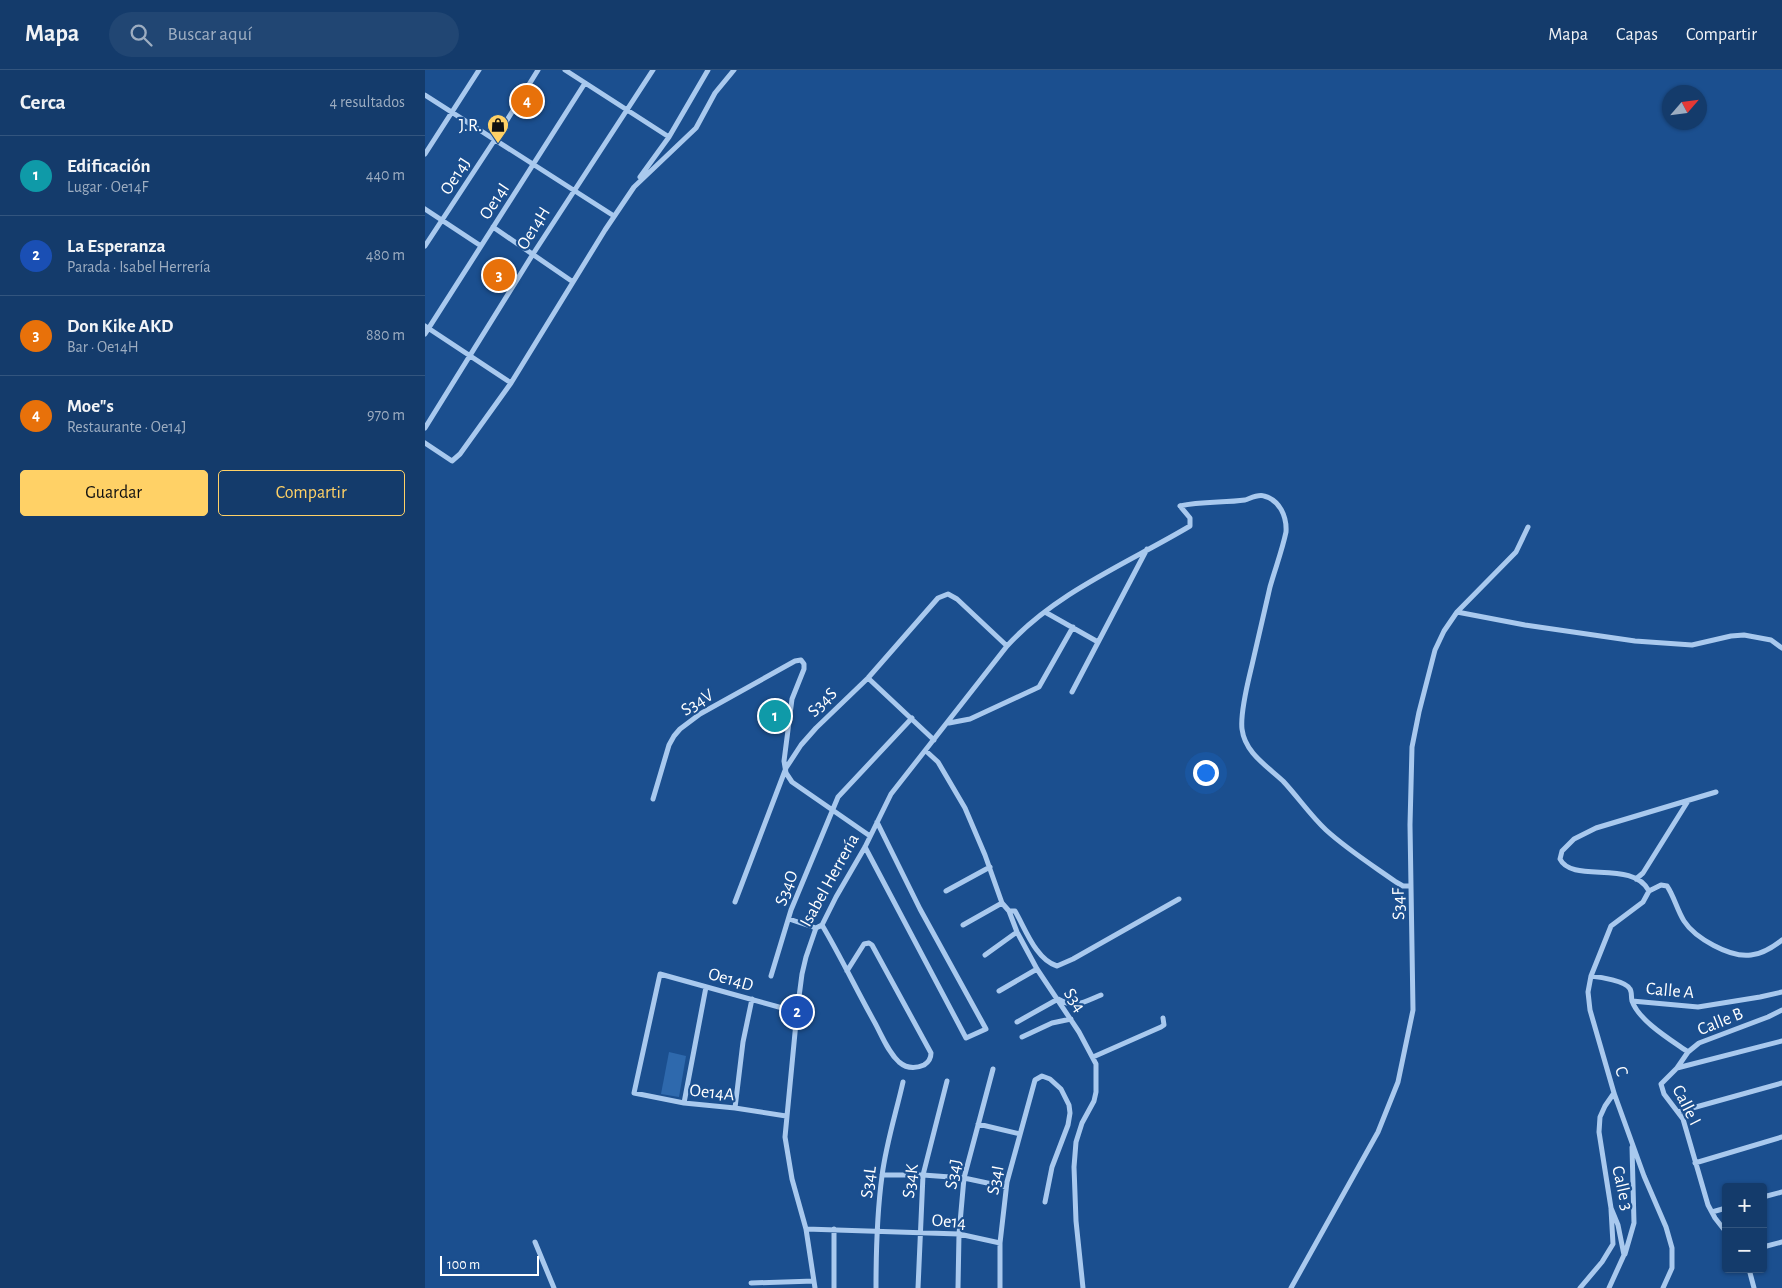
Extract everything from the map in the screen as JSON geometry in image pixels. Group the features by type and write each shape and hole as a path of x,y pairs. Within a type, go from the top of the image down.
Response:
{"street":[{"path":"425,154 479,70"},
{"name":"Oe14J","path":"425,246 495,140 538,70"},
{"path":"565,70 627,108 669,137"},
{"name":"Oe14H","path":"425,428 573,191 653,70"},
{"path":"425,443 452,461 460,454 511,383 614,216 669,137 708,70"},
{"path":"634,187 696,128 715,93 734,70"},
{"name":"Oe14I","path":"425,334 427,327 585,84"},
{"path":"425,95 614,216"},
{"path":"425,209 481,246"},
{"path":"493,227 573,282"},
{"path":"427,327 511,383"},
{"name":"Isabel Herrería","path":"815,1288 805,1229 787,1157 785,1138 797,1012 806,957 816,928 822,925 865,847 891,794 949,723 1007,646 1022,630 1045,612 1096,578 1147,548 1190,526 1190,518 1180,506 1245,500 1263,496 1270,498 1278,505 1285,517 1286,532 1248,680 1242,719 1244,738 1257,758 1284,782 1310,814 1337,839 1359,858 1396,882 1403,886 1411,886"},
{"name":"S34F","path":"1291,1288 1378,1132 1398,1082 1413,1010 1410,825 1412,747 1435,650 1444,630 1457,612 1516,552 1528,527"},
{"path":"1072,692 1147,548"},
{"name":"S34S","path":"735,902 786,768 801,745 815,728 868,678 938,598 948,594 957,599 1007,646"},
{"path":"1045,612 1098,642"},
{"path":"1457,612 1525,625 1635,641 1692,645 1744,635 1771,640 1782,648"},
{"path":"949,723 970,719 1039,686 1073,628"},
{"name":"S34V","path":"653,799 669,745 673,736 680,729 700,714 795,660 801,660 804,664 804,669 792,699 784,761 786,768"},
{"path":"868,678 934,740"},
{"name":"S34O","path":"771,976 791,910 838,797 911,718"},
{"name":"S34","path":"926,751 938,762 965,808 1002,903 1009,910 1017,932 1037,969 1071,1019 1093,1057 1097,1070 1095,1100 1082,1123 1076,1142 1074,1167 1075,1201 1083,1288"},
{"path":"786,768 787,778 870,836"},
{"path":"1716,792 1596,828 1574,839 1566,846 1561,855 1561,862 1568,867 1590,872 1625,874 1644,884 1649,892 1661,885 1667,886 1684,920 1691,929 1719,948 1749,955 1765,950 1782,940"},
{"path":"1636,879 1643,873 1688,801"},
{"path":"865,847 966,1038 986,1029 920,909 877,822"},
{"path":"946,891 989,867"},
{"name":"C","path":"1649,892 1643,902 1611,926 1591,976 1588,992 1590,1010 1614,1093 1666,1227 1672,1248 1672,1268 1663,1288"},
{"path":"1009,910 1015,911 1026,933 1041,953 1057,966 1081,955 1179,899"},
{"path":"963,925 1002,903"},
{"path":"789,919 816,928"},
{"path":"822,925 890,1052 902,1064 912,1068 926,1063 931,1056 931,1052 872,945 869,943 864,944 847,971"},
{"path":"985,955 1017,932"},
{"path":"999,991 1037,969"},
{"name":"Oe14D","path":"635,1093 659,974 662,973 797,1012"},
{"path":"1591,976 1607,978 1627,986 1631,991 1632,1001"},
{"path":"684,1104 706,987"},
{"name":"Calle A","path":"1689,1052 1642,1016 1634,1008 1632,1001 1698,1007 1782,992"},
{"path":"1017,1022 1058,999 1068,1005 1079,1004 1101,995"},
{"path":"735,1108 743,1042 752,999"},
{"name":"Calle B","path":"1677,1068 1689,1052 1703,1041 1768,1018 1782,1010"},
{"path":"1093,1057 1161,1027 1164,1025 1163,1018"},
{"path":"1022,1037 1051,1023 1071,1019"},
{"name":"Calle I","path":"1723,1228 1712,1212 1695,1163 1685,1125 1678,1112 1663,1094 1662,1082 1677,1068 1782,1041"},
{"name":"S34J","path":"958,1288 963,1178 993,1069"},
{"name":"S34I","path":"1000,1288 1000,1243 1006,1187 1035,1080 1039,1076 1045,1076 1058,1086 1069,1105 1071,1113 1052,1167 1045,1202"},
{"name":"S34K","path":"918,1288 923,1175 947,1081"},
{"name":"S34L","path":"876,1288 877,1231 882,1175 887,1143 903,1082"},
{"path":"1678,1112 1782,1083"},
{"name":"Oe14A","path":"635,1093 684,1104 735,1108 786,1116"},
{"name":"Calle 3","path":"1614,1093 1600,1117 1599,1132 1611,1208 1618,1225 1624,1255"},
{"path":"979,1124 1020,1134"},
{"path":"1695,1163 1782,1137"},
{"path":"1609,1288 1624,1255 1633,1223 1632,1141"},
{"path":"882,1175 923,1175 963,1178 1006,1187"},
{"path":"1767,1196 1782,1192"},
{"path":"1580,1288 1602,1262 1613,1244 1611,1208"},
{"path":"1712,1212 1722,1209"},
{"name":"Oe14","path":"805,1229 959,1234 1000,1243"},
{"path":"834,1230 834,1288"},
{"path":"535,1242 554,1288"},
{"path":"1767,1246 1782,1242"},
{"path":"1750,1273 1754,1288"},
{"path":"751,1283 814,1281"}],"shaded area":[{"path":"669,1052 686,1056 679,1097 661,1094"}],"place":[{"name":"Moe\"s","path":"527,101"},
{"name":"J.R.","path":"498,144"},
{"name":"Don Kike AKD","path":"499,275"},
{"name":"Edificación","path":"775,716"},
{"name":"La Esperanza","path":"797,1012"}]}
